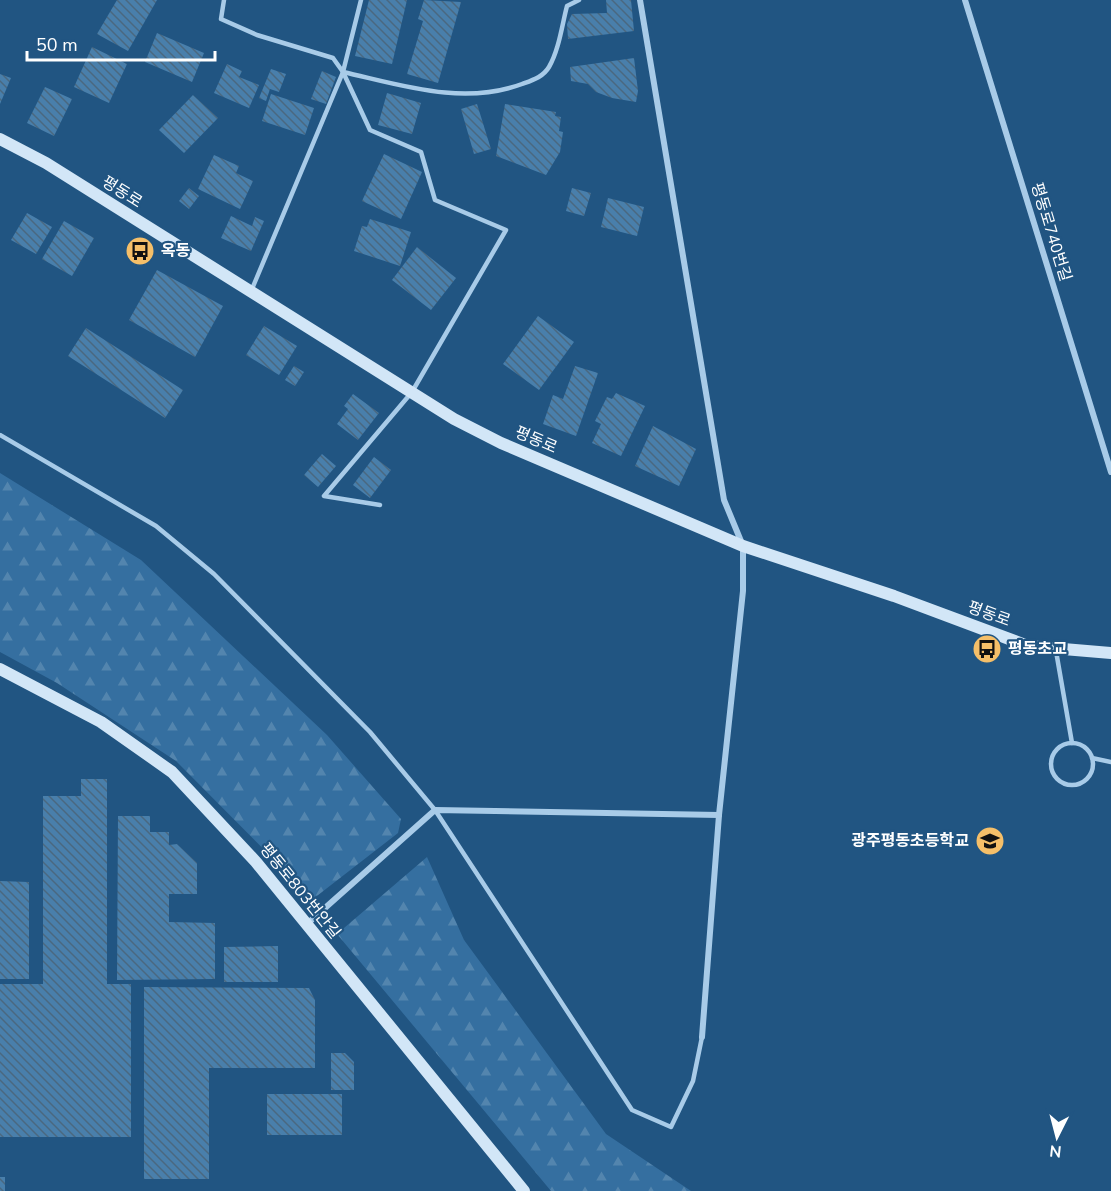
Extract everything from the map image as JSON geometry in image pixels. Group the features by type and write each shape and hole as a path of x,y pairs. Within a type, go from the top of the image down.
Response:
{"main road":[{"name":"평동로","path":"0,139 46,164 454,419 501,443 743,546 894,596 1028,646 1111,653"},
{"name":"평동로803번안길","path":"0,669 101,722 172,772 256,862 524,1191"}],"street":[{"path":"640,0 724,500 743,546 744,591 719,815 702,1037"},
{"name":"평동로740번길","path":"964,0 1111,472"},
{"path":"306,925 435,810 719,815"}],"lane":[{"path":"224,0 221,19 257,35 333,58 343,72 370,130 421,152 435,200 506,230 412,392 324,496 380,505"},
{"path":"251,292 343,72 360,0"},
{"path":"343,72 443,94 476,94 516,86 540,77 549,68 567,6 579,0"},
{"path":"0,435 156,526 214,574 370,732 435,810 632,1110 671,1127 693,1081 702,1037"},
{"path":"1056,648 1072,743"},
{"path":"1072,743 1085,747 1092,758 1092,772 1084,782 1071,785 1058,780 1053,774 1051,760 1058,748 1072,743"},
{"path":"1092,758 1111,762"}],"green space":[{"path":"0,473 141,560 327,735 401,819 398,833 313,899 176,761 57,683 0,652"},
{"path":"427,857 464,940 606,1134 691,1191 551,1191 337,934"}],"building":[{"path":"117,0 157,0 128,51 97,34"},
{"path":"369,0 407,0 392,64 355,56"},
{"path":"424,0 461,2 438,83 407,74 423,21 418,19"},
{"path":"606,0 631,0 634,31 568,39 567,24 572,14 607,13"},
{"path":"157,33 204,53 192,82 145,62"},
{"path":"92,47 127,64 109,103 74,87"},
{"path":"634,58 638,91 636,102 612,98 596,92 588,84 571,81 570,67"},
{"path":"227,64 242,71 239,77 259,85 249,108 214,93"},
{"path":"271,69 286,74 279,92 270,89 266,101 259,98"},
{"path":"322,71 336,77 326,104 311,99"},
{"path":"0,74 11,78 0,104"},
{"path":"45,87 72,99 54,136 27,123"},
{"path":"387,93 421,103 412,134 378,125"},
{"path":"271,94 314,108 305,135 262,121"},
{"path":"193,95 218,118 184,153 159,130"},
{"path":"477,104 491,149 474,154 461,109"},
{"path":"505,104 556,112 555,116 561,117 559,131 563,132 560,152 546,175 496,156"},
{"path":"384,154 422,172 401,219 362,201"},
{"path":"214,155 239,166 236,173 253,181 240,209 198,189"},
{"path":"189,188 199,196 189,209 179,201"},
{"path":"572,188 591,193 584,216 566,211"},
{"path":"608,198 644,207 637,236 601,227"},
{"path":"27,213 52,227 36,254 11,240"},
{"path":"231,216 252,226 255,217 264,221 251,251 221,238"},
{"path":"370,219 411,232 400,266 354,251 362,226 367,227"},
{"path":"64,221 94,238 72,276 42,259"},
{"path":"417,247 456,278 431,310 392,280"},
{"path":"157,270 223,306 195,357 129,320"},
{"path":"538,316 574,342 539,390 503,364"},
{"path":"264,326 297,346 279,375 246,355"},
{"path":"86,328 183,390 165,418 68,356"},
{"path":"294,366 304,372 295,386 285,380"},
{"path":"575,366 598,373 576,436 543,424 553,395 563,399"},
{"path":"616,393 645,406 621,456 592,443 601,424 595,421 607,397 612,399"},
{"path":"353,394 379,413 358,440 337,424 348,409 344,406"},
{"path":"653,426 696,449 679,486 635,466"},
{"path":"322,454 336,466 318,487 304,475"},
{"path":"374,457 391,470 370,498 353,485"},
{"path":"81,779 107,779 107,984 131,984 131,1137 0,1137 0,984 43,984 43,796 81,796"},
{"path":"118,816 150,816 150,832 169,832 169,845 177,844 197,863 197,894 169,894 169,922 215,923 215,979 117,980"},
{"path":"0,881 29,882 29,979 0,979"},
{"path":"278,946 278,982 224,982 224,947"},
{"path":"144,987 309,988 315,1000 315,1068 209,1068 209,1179 144,1179"},
{"path":"331,1053 345,1053 354,1062 354,1090 331,1090"},
{"path":"267,1094 342,1094 342,1135 267,1135"},
{"path":"0,1177 5,1177 5,1191 0,1191"}],"place":[{"name":"옥동","path":"140,251"},
{"name":"평동초교","path":"987,649"},
{"name":"광주평동초등학교","path":"990,841"}]}
